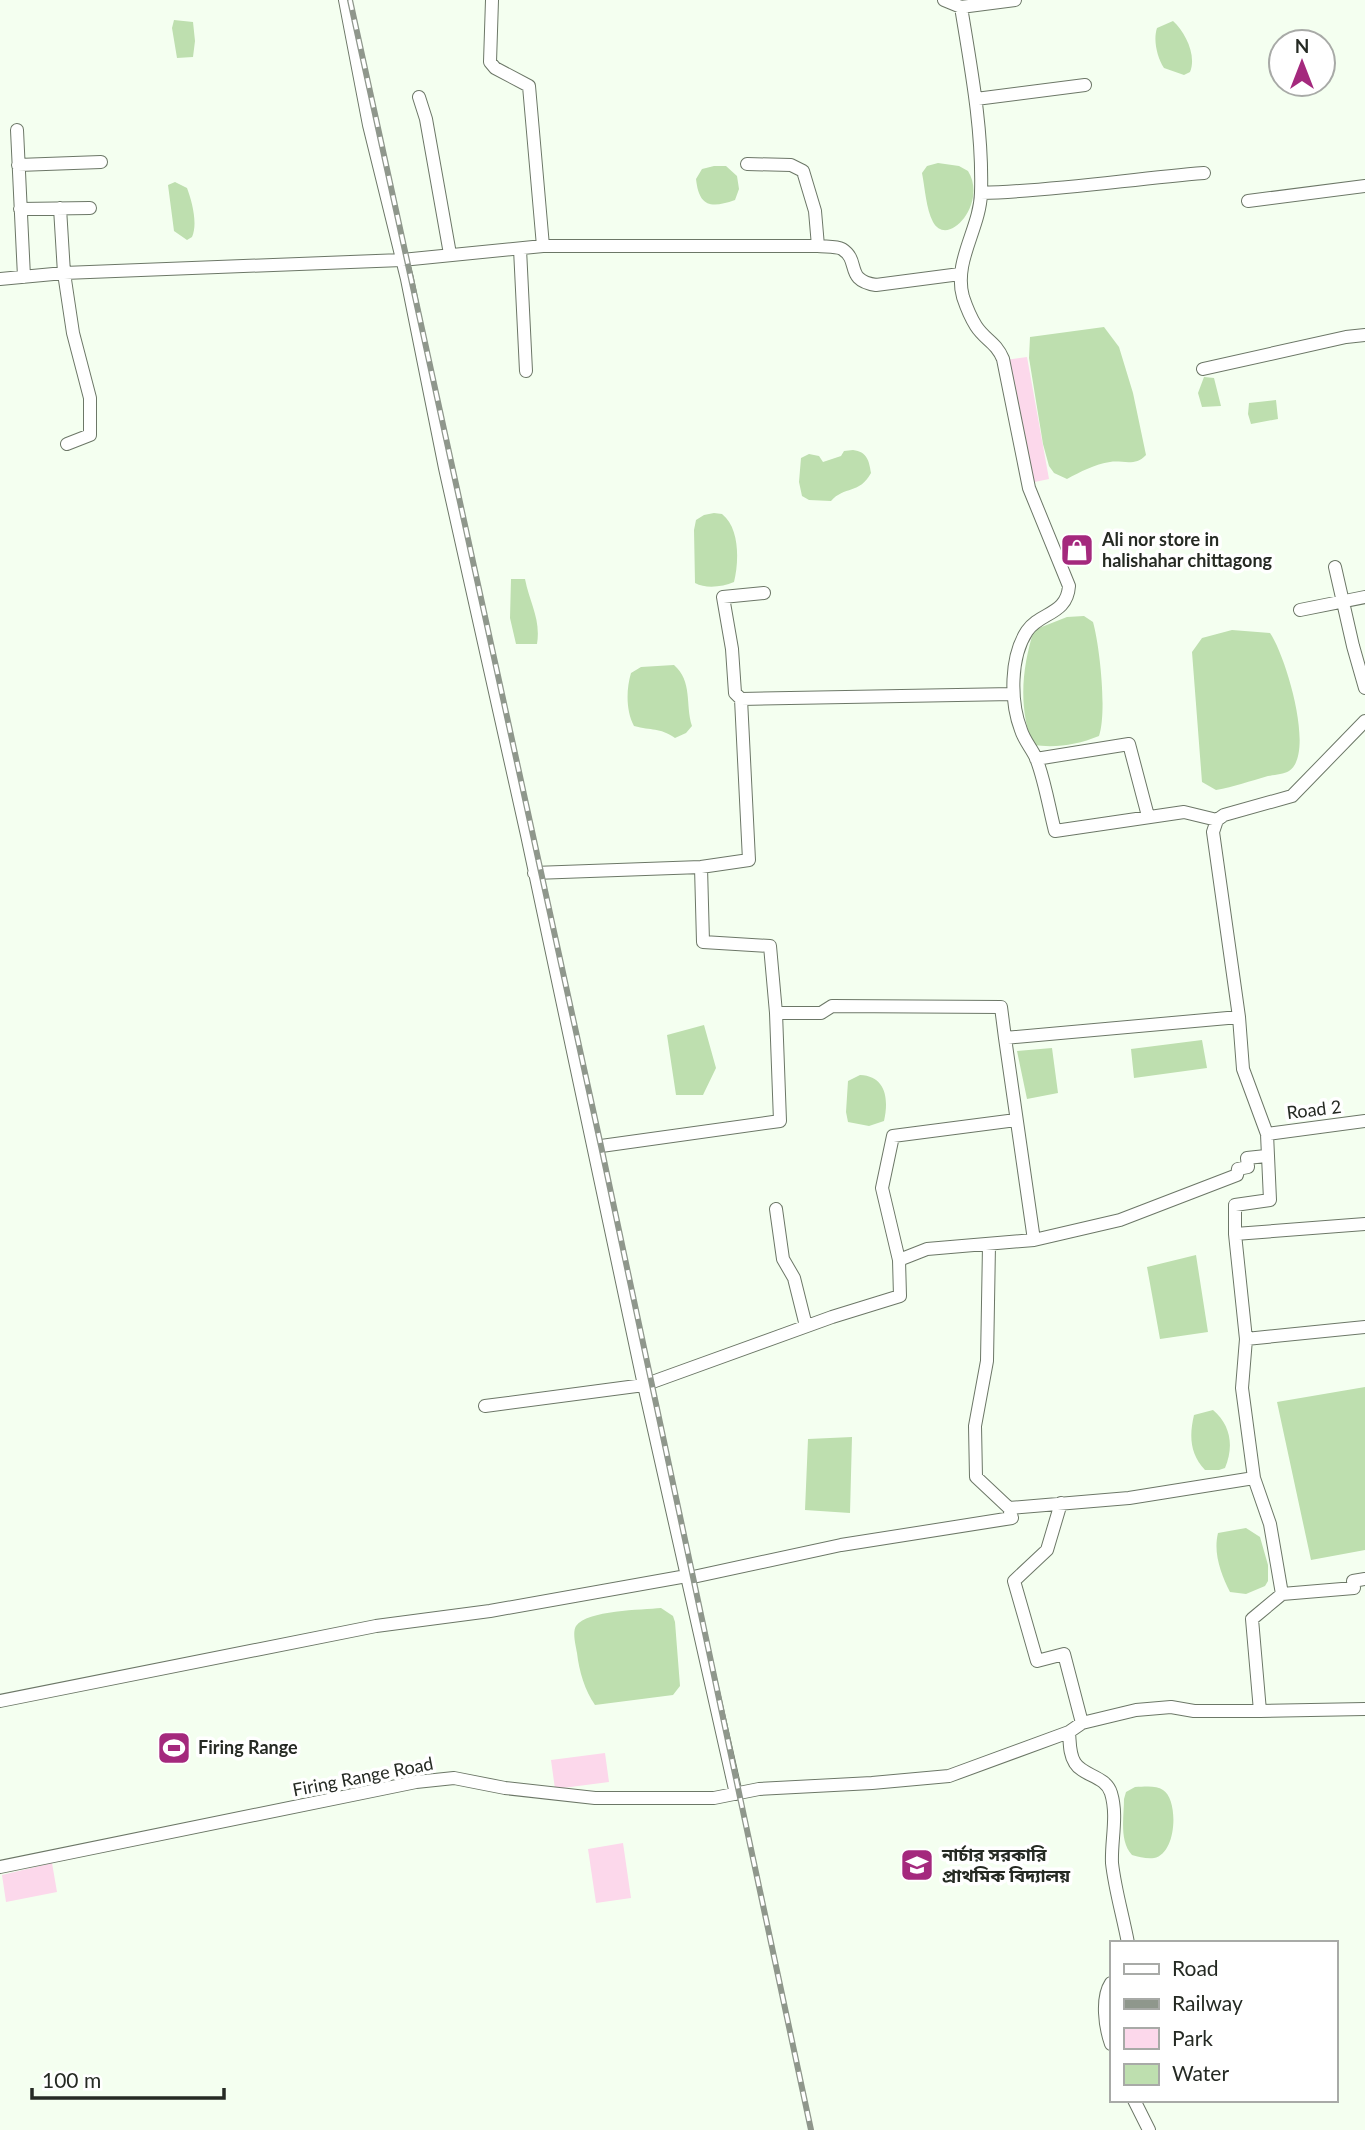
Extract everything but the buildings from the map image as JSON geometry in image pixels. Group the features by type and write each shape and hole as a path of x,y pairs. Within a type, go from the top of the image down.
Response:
{"street":[{"path":"345,0 369,125 402,260 643,1385 736,1794"},
{"path":"492,0 490,62 495,68 529,86 542,246"},
{"path":"944,0 961,7 1016,0"},
{"path":"961,7 976,99 981,194 978,217 960,274 963,297 977,327 998,347 1003,359 1030,488 1069,586 1068,597 1057,609 1028,629 1017,656 1013,695 1021,730 1036,759 1055,831 1184,812 1217,821"},
{"path":"976,99 1085,85"},
{"path":"419,97 426,119 450,254"},
{"path":"17,130 24,277"},
{"path":"18,165 101,162"},
{"path":"747,164 791,165 803,171 815,211 818,246"},
{"path":"981,194 1204,173"},
{"path":"1248,201 1365,186"},
{"path":"60,208 64,273 73,333 90,398 90,435 67,444"},
{"path":"20,209 90,208"},
{"path":"0,279 64,273 402,260 542,246 818,246 840,248 848,255 857,277 863,283 876,285 960,274"},
{"path":"520,249 526,372"},
{"path":"1203,369 1365,335"},
{"path":"1335,567 1365,688"},
{"path":"534,873 701,867 749,860 740,699 734,693 732,649 723,597 764,593"},
{"path":"1300,611 1365,597"},
{"path":"740,699 1013,695"},
{"path":"1282,1594 1270,1524 1254,1478 1242,1388 1247,1339 1235,1234 1235,1205 1270,1200 1267,1134 1243,1069 1239,1017 1213,832 1217,821 1224,815 1292,796 1365,721"},
{"path":"1036,759 1129,744 1149,816"},
{"path":"594,1147 780,1121 776,1013 770,946 704,942 701,867"},
{"path":"776,1013 821,1013 832,1006 1001,1007 1034,1240"},
{"path":"1005,1038 1239,1017"},
{"path":"485,1406 643,1385 806,1326 900,1296 899,1260 882,1188 893,1136 1016,1120"},
{"name":"Road 2","path":"1267,1134 1365,1121"},
{"path":"899,1260 927,1249 1034,1240 1120,1220 1237,1175 1238,1169 1248,1167 1247,1158 1266,1156"},
{"path":"776,1209 783,1259 794,1278 806,1326"},
{"path":"1235,1234 1365,1224"},
{"path":"0,1701 376,1626 490,1611 725,1571 841,1545 1012,1518 1009,1508 976,1477 975,1426 987,1361 989,1245"},
{"path":"1247,1339 1365,1327"},
{"path":"1009,1508 1129,1498 1254,1478"},
{"path":"1061,1503 1047,1550 1014,1581 1037,1661 1064,1654 1082,1723 1136,1710 1171,1707 1195,1711 1365,1709"},
{"path":"1260,1711 1252,1619 1282,1594 1354,1588 1353,1581 1365,1579"},
{"name":"Firing Range Road","path":"0,1867 385,1788 454,1778 505,1788 595,1798 713,1798 759,1790 949,1776 1069,1732 1082,1723"},
{"path":"1069,1732 1070,1754 1076,1766 1096,1776 1110,1790 1114,1808 1112,1860 1115,1887 1128,1941"},
{"path":"1110,1984 1107,1989 1106,2010 1110,2037"},
{"path":"1135,2102 1149,2130"}],"green space":[{"path":"1027,357 1049,479 1030,483 1005,360"},
{"path":"605,1753 609,1782 555,1789 551,1760"},
{"path":"623,1843 631,1898 596,1903 588,1849"},
{"path":"52,1863 57,1892 6,1902 2,1875"}],"water":[{"path":"174,20 193,22 193,57 177,58 172,28"},
{"path":"1173,21 1182,31 1191,51 1190,72 1184,75 1164,68 1156,48 1157,28"},
{"path":"938,163 959,166 968,171 973,183 970,208 964,219 948,230 940,229 933,222 927,205 922,173 927,166"},
{"path":"726,166 737,176 739,189 735,200 712,204 703,200 696,179 702,169"},
{"path":"175,182 187,188 192,206 194,232 187,240 174,231 168,185"},
{"path":"1104,327 1119,347 1133,393 1146,455 1138,461 1099,465 1067,479 1054,473 1049,466 1043,444 1029,358 1030,337"},
{"path":"1204,377 1214,378 1221,406 1202,407 1198,393"},
{"path":"1276,400 1278,419 1251,424 1249,403"},
{"path":"853,450 866,457 871,473 867,480 831,501 809,500 802,496 799,482 801,458 809,454 819,456 823,462 841,456 844,451"},
{"path":"714,513 722,514 732,528 737,546 737,565 734,582 709,587 695,583 694,530 696,520"},
{"path":"511,579 525,579 536,619 537,644 516,644 510,618"},
{"path":"1084,616 1093,622 1100,663 1102,712 1099,736 1066,745 1033,745 1025,717 1023,688 1034,630 1067,617"},
{"path":"1232,630 1270,633 1290,681 1300,745 1297,761 1289,771 1216,790 1202,782 1192,652 1202,638"},
{"path":"674,665 684,679 692,726 686,733 675,738 660,731 634,726 629,714 628,700 631,673 641,667"},
{"path":"704,1025 716,1068 703,1095 676,1095 667,1035"},
{"path":"1202,1040 1207,1068 1134,1078 1131,1049"},
{"path":"1052,1048 1058,1093 1027,1099 1017,1051"},
{"path":"860,1075 869,1076 884,1090 884,1121 869,1126 848,1122 848,1081"},
{"path":"1196,1255 1208,1332 1160,1339 1147,1267"},
{"path":"1365,1387 1365,1550 1311,1560 1277,1402"},
{"path":"1213,1410 1227,1429 1230,1444 1228,1460 1225,1468 1205,1470 1194,1451 1192,1423 1194,1415"},
{"path":"852,1437 850,1513 805,1510 808,1439"},
{"path":"1246,1528 1260,1537 1268,1565 1268,1581 1265,1586 1246,1594 1230,1592 1221,1571 1216,1548 1218,1533"},
{"path":"661,1608 673,1616 675,1622 680,1686 673,1695 595,1705 585,1687 579,1667 574,1636 576,1626 591,1617 603,1614"},
{"path":"1135,1787 1160,1788 1172,1804 1171,1837 1162,1854 1154,1858 1132,1855 1125,1843 1124,1799 1126,1792"}],"railway":[{"path":"350,0 601,1146 811,2130"}],"place":[{"name":"Ali nor store in halishahar chittagong","path":"1077,550"},
{"name":"Firing Range","path":"174,1748"},
{"name":"নার্চার সরকারি প্রাথমিক বিদ্যালয়","path":"917,1865"}]}
